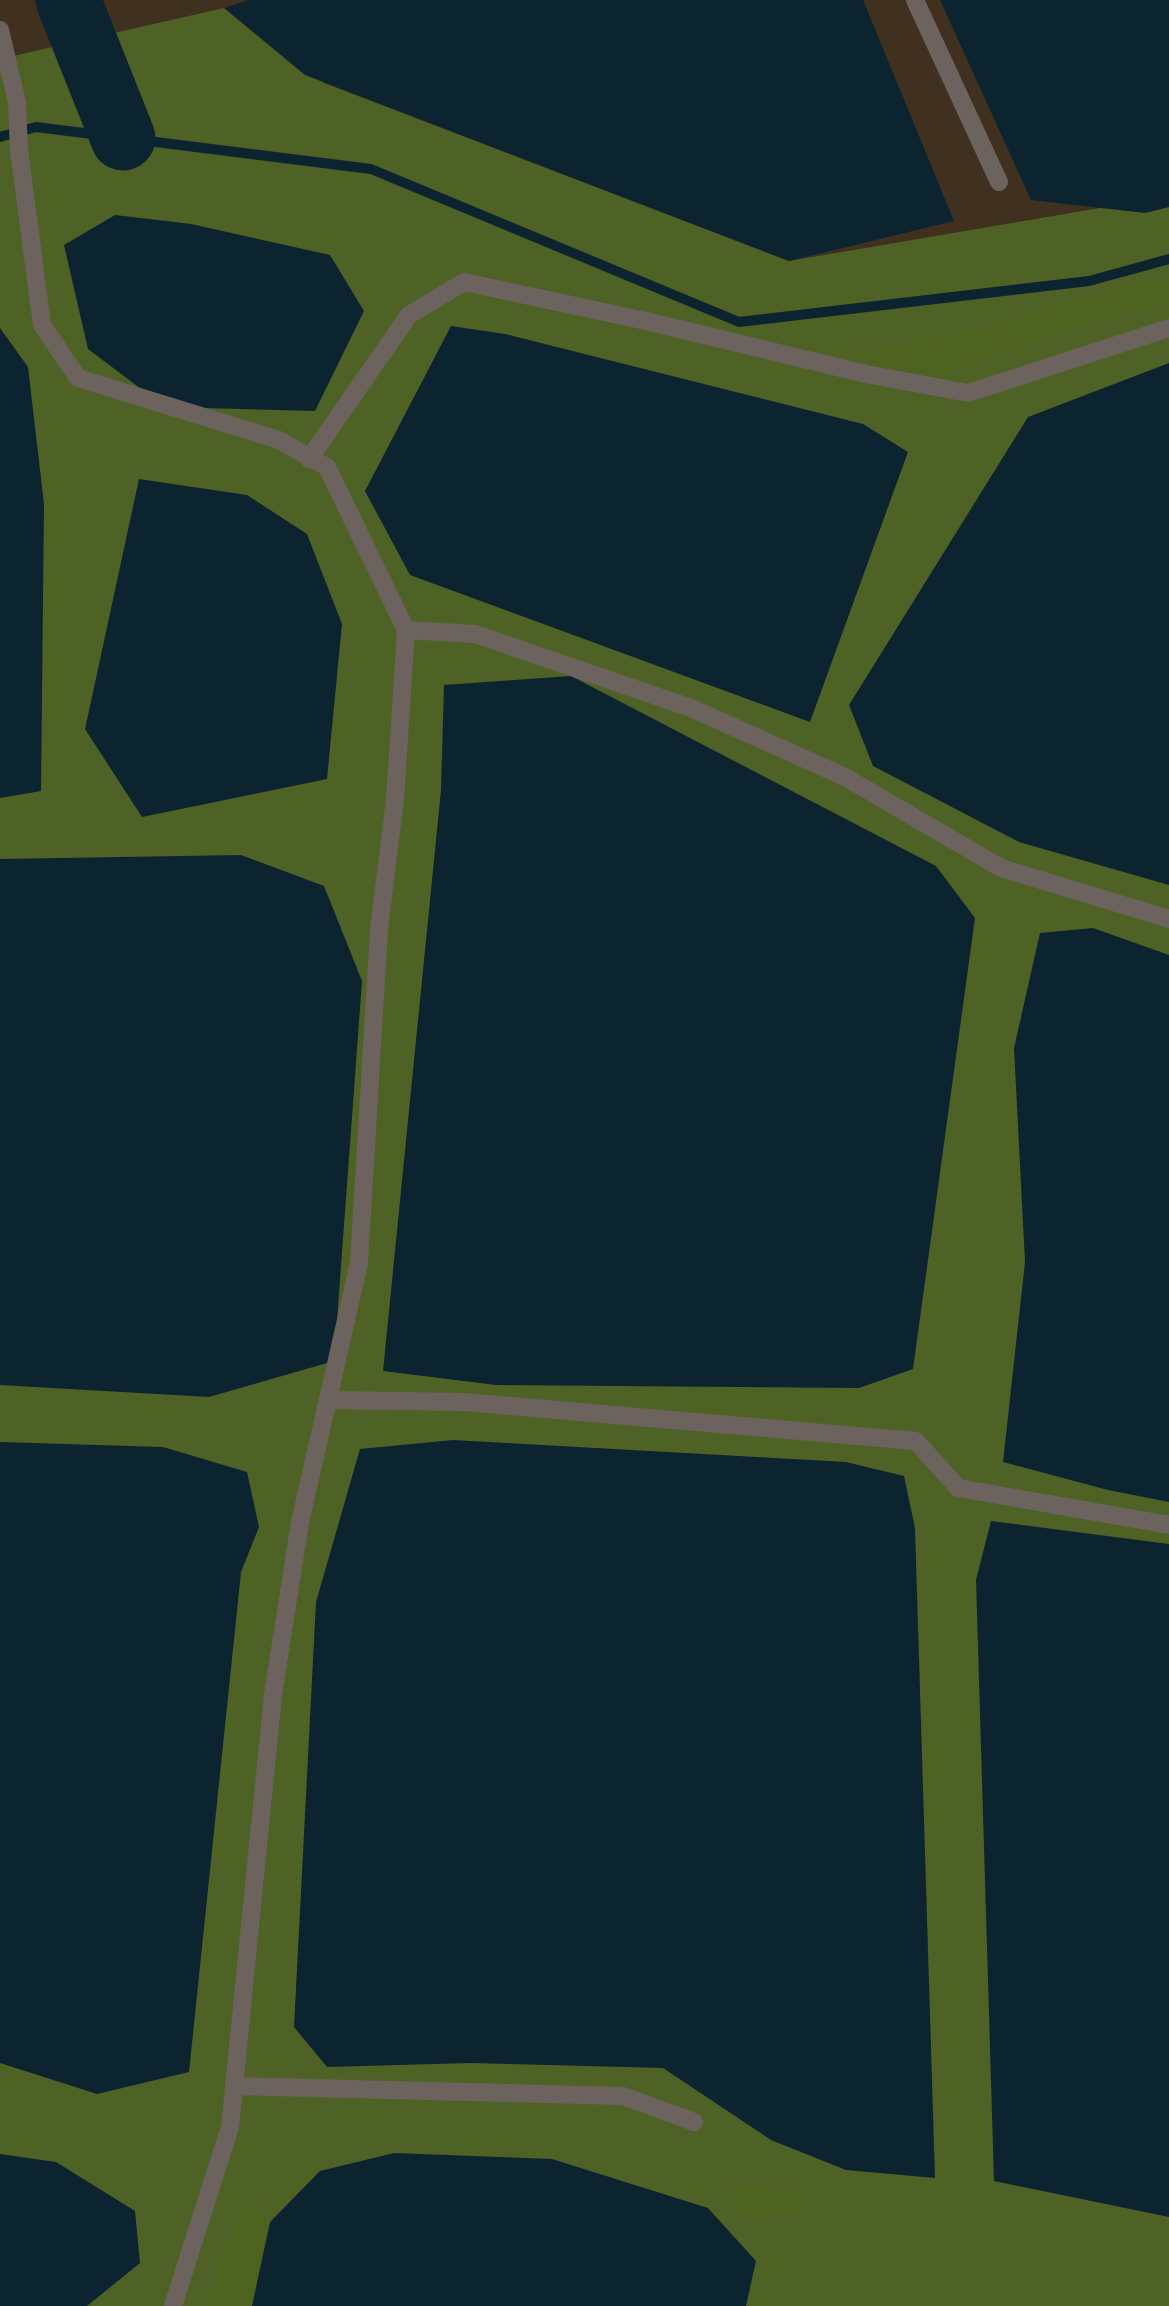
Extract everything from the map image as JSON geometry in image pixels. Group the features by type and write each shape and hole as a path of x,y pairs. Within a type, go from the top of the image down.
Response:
{"lane":[{"path":"915,0 999,182"},
{"path":"0,30 17,102 19,149 43,325 79,378 279,440 327,467 406,630 395,799 379,929 359,1263 300,1522 273,1695 230,2127 173,2306"},
{"path":"309,459 409,316 464,282 646,321 866,374 968,393 1169,328"},
{"path":"406,630 475,634 691,708 845,778 1001,868 1169,919"},
{"path":"329,1401 464,1402 916,1441 958,1488 1169,1525"},
{"path":"234,2085 623,2096 694,2122"}],"green space":[{"path":"224,8 324,83 789,261 1100,208 1169,193 1169,2306 0,2306 0,59"},
{"path":"1169,276 1169,302 1060,332 938,377 841,353 970,330"},
{"path":"735,2180 801,2193 801,2213 765,2220 731,2212"},
{"path":"258,2190 285,2291 279,2306 209,2306 223,2245"}],"water":[{"path":"249,0 863,0 954,221 789,261 305,75 224,8"},
{"path":"940,0 1169,0 1169,207 1145,213 1031,200"},
{"path":"115,215 191,224 330,255 364,311 315,411 165,407 88,349 64,245"},
{"path":"451,326 505,334 863,424 908,452 810,722 410,575 365,491"},
{"path":"0,328 28,367 44,504 41,791 0,798"},
{"path":"1169,363 1169,885 1019,842 873,766 849,705 1028,417"},
{"path":"139,479 247,495 307,534 342,624 327,779 142,817 85,729"},
{"path":"571,676 936,866 975,918 913,1369 859,1388 496,1385 383,1371 441,790 444,685"},
{"path":"241,855 324,886 362,981 334,1361 209,1397 0,1385 0,859"},
{"path":"1093,928 1169,955 1169,1502 1108,1490 1003,1462 1025,1262 1014,1048 1040,933"},
{"path":"453,1440 846,1462 904,1476 915,1528 935,2178 846,2170 771,2140 663,2068 471,2063 327,2067 294,2027 316,1602 360,1449"},
{"path":"0,1442 163,1447 247,1472 259,1527 241,1572 189,2072 97,2094 0,2063"},
{"path":"991,1521 1169,1544 1169,2217 994,2181 976,1580"},
{"path":"394,2153 552,2159 708,2208 756,2261 746,2306 252,2306 270,2222 320,2171"},
{"path":"0,2154 56,2162 135,2211 140,2263 87,2306 0,2306"}],"waterway":[{"path":"68,0 123,138"},
{"path":"0,137 36,127 371,169 739,322 1089,281 1169,259"}]}
